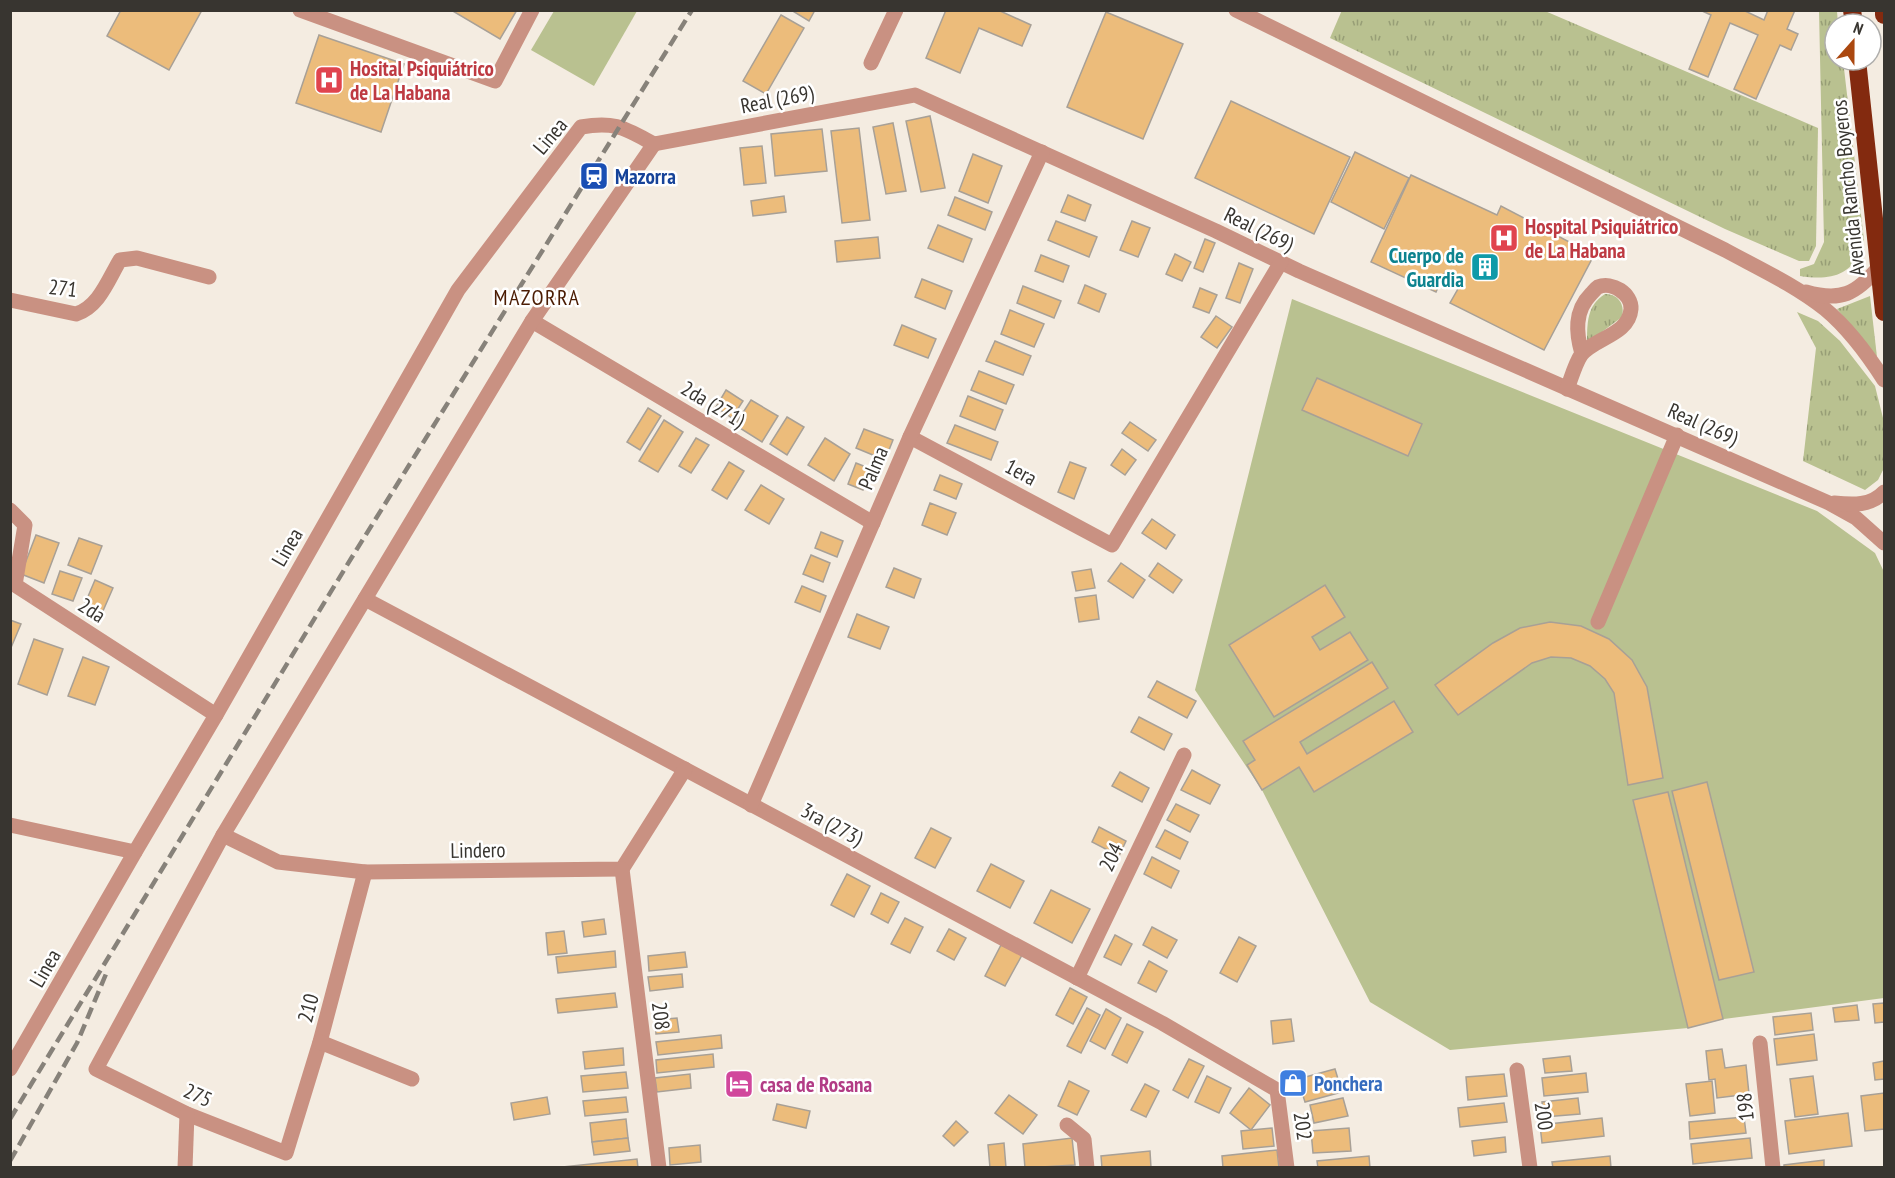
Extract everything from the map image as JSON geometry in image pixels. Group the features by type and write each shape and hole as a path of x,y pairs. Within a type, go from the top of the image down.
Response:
{"highway":[{"name":"Avenida Rancho Boyeros","path":"1858,72 1884,312"}],"street":[{"path":"311,12 495,81 532,10"},
{"path":"871,63 896,10"},
{"path":"1236,10 1725,250 1794,288 1825,309 1838,322 1884,381"},
{"name":"Real (269)","path":"654,144 915,95 1281,262 1829,503 1856,518 1884,543"},
{"name":"Linea","path":"10,1069 216,715 458,290 581,127 601,123 621,126 654,144"},
{"path":"223,835 532,321 654,144"},
{"name":"Palma","path":"751,805 910,437 1042,152"},
{"name":"271","path":"10,300 76,314 86,311 94,305 120,260 137,258 209,277"},
{"name":"1era","path":"910,437 1113,545 1281,262"},
{"path":"1794,288 1825,296 1849,294 1867,281 1879,267"},
{"path":"1567,389 1582,354 1628,320 1631,308 1627,296 1619,289 1610,286 1598,287 1588,297 1580,312 1576,332 1582,354"},
{"name":"2da (271)","path":"532,321 873,523"},
{"path":"1598,622 1677,435"},
{"name":"Real (269)","path":"1829,503 1865,504 1880,497 1884,492"},
{"name":"2da","path":"10,510 25,525 15,585 216,715"},
{"name":"3ra (273)","path":"365,599 1162,1023 1277,1090"},
{"name":"204","path":"1077,978 1184,755"},
{"path":"622,869 685,769"},
{"path":"10,825 135,852"},
{"name":"Lindero","path":"223,835 278,862 365,872 622,869"},
{"name":"275","path":"223,835 96,1069 187,1114 286,1153"},
{"name":"208","path":"622,869 659,1167"},
{"name":"210","path":"286,1153 320,1042 365,872"},
{"path":"320,1042 412,1079"},
{"name":"198","path":"1760,1043 1773,1167"},
{"name":"200","path":"1517,1070 1530,1167"},
{"name":"202","path":"1277,1090 1287,1167"},
{"path":"185,1167 187,1114"},
{"path":"1067,1125 1084,1139 1087,1167"}],"green space":[{"path":"1342,10 1545,11 1818,128 1816,246 1809,261 1799,261 1725,229 1330,38"},
{"path":"554,11 637,11 594,86 531,50"},
{"path":"1819,11 1837,11 1823,12 1823,72 1844,72 1864,240 1855,261 1841,273 1823,277 1800,276 1800,269 1814,264 1824,242"},
{"path":"1605,294 1610,294 1620,301 1622,317 1587,343 1591,309"},
{"path":"1870,296 1877,357 1837,309"},
{"path":"1292,299 1817,511 1875,553 1884,572 1884,998 1724,1019 1688,1028 1450,1050 1370,1002 1262,790 1195,690"},
{"path":"1797,312 1818,321 1840,341 1875,386 1884,422 1884,468 1878,480 1865,490 1803,461 1816,348"}],"building":[{"path":"121,10 202,10 169,70 107,36"},
{"path":"451,10 517,10 500,39"},
{"path":"791,10 815,10 809,21"},
{"path":"946,10 998,10 1031,25 1022,46 979,28 960,73 926,58"},
{"path":"1700,10 1743,10 1764,20 1768,10 1795,10 1787,29 1798,34 1791,50 1780,45 1756,99 1734,89 1758,35 1730,23 1708,77 1689,69 1711,15"},
{"path":"1106,12 1183,44 1143,139 1067,107"},
{"path":"781,15 804,28 766,94 743,81"},
{"path":"319,35 404,64 381,132 296,103"},
{"path":"1231,101 1350,157 1314,234 1195,178"},
{"path":"930,116 945,188 921,192 906,121"},
{"path":"893,123 906,191 886,194 873,127"},
{"path":"859,128 870,220 842,223 831,131"},
{"path":"822,129 827,171 775,176 771,134"},
{"path":"762,146 766,183 744,185 740,148"},
{"path":"1355,152 1409,178 1384,229 1331,202"},
{"path":"973,154 1002,166 988,203 959,191"},
{"name":"Cuerpo de Guardia","path":"1411,175 1497,215 1501,206 1594,255 1544,350 1450,303 1463,280 1445,272 1436,292 1371,262"},
{"path":"1068,195 1091,205 1085,221 1061,212"},
{"path":"784,196 786,212 753,216 751,201"},
{"path":"955,197 992,212 985,230 948,215"},
{"path":"1056,221 1097,237 1089,257 1048,240"},
{"path":"1132,221 1150,228 1138,257 1120,250"},
{"path":"938,225 972,239 963,262 928,248"},
{"path":"878,237 880,258 837,262 835,241"},
{"path":"1205,239 1215,243 1203,272 1194,268"},
{"path":"1175,254 1191,262 1182,281 1166,274"},
{"path":"1041,255 1069,266 1063,282 1035,271"},
{"path":"1239,263 1253,269 1240,303 1226,298"},
{"path":"922,279 952,291 945,309 915,297"},
{"path":"1085,285 1106,294 1099,312 1078,303"},
{"path":"1023,286 1061,301 1054,318 1017,303"},
{"path":"1200,288 1217,295 1209,313 1193,307"},
{"path":"1010,310 1044,324 1034,347 1001,334"},
{"path":"1216,316 1232,327 1217,348 1201,337"},
{"path":"902,325 936,339 928,358 894,345"},
{"path":"995,341 1031,356 1023,375 986,361"},
{"path":"979,371 1014,385 1006,404 971,390"},
{"path":"1317,378 1422,424 1408,456 1302,410"},
{"path":"726,390 743,401 732,418 716,407"},
{"path":"968,396 1003,410 995,430 960,416"},
{"path":"751,400 778,416 762,442 735,425"},
{"path":"648,408 661,416 640,450 627,442"},
{"path":"787,417 804,427 787,455 770,444"},
{"path":"664,420 683,432 658,472 639,461"},
{"path":"1130,422 1156,440 1148,451 1122,433"},
{"path":"955,425 998,442 991,460 947,443"},
{"path":"864,429 893,440 885,460 856,448"},
{"path":"696,438 709,445 691,473 679,466"},
{"path":"825,438 850,454 834,481 808,465"},
{"path":"1122,449 1136,460 1125,475 1111,465"},
{"path":"729,462 744,471 727,499 712,490"},
{"path":"1070,462 1086,468 1074,499 1058,492"},
{"path":"856,463 871,469 863,490 848,484"},
{"path":"940,475 962,484 956,499 934,490"},
{"path":"761,485 784,499 769,524 745,510"},
{"path":"930,503 956,513 947,535 922,525"},
{"path":"1152,519 1175,535 1166,549 1142,533"},
{"path":"821,532 843,541 837,557 815,548"},
{"path":"36,535 59,543 44,583 21,574"},
{"path":"79,538 102,546 91,574 68,565"},
{"path":"811,555 830,563 823,582 803,574"},
{"path":"1121,563 1145,580 1133,598 1108,581"},
{"path":"1158,563 1182,580 1173,593 1149,576"},
{"path":"894,568 921,579 914,598 886,587"},
{"path":"1091,569 1095,588 1076,591 1072,572"},
{"path":"60,571 82,578 73,601 52,594"},
{"path":"95,580 113,588 99,620 81,613"},
{"path":"1325,585 1345,617 1312,637 1320,650 1350,632 1368,660 1274,717 1229,645"},
{"path":"802,586 826,596 820,612 795,602"},
{"path":"1096,595 1099,619 1079,622 1075,598"},
{"path":"857,614 889,627 880,649 848,637"},
{"path":"10,620 21,624 10,650"},
{"path":"1550,622 1581,626 1609,639 1632,660 1647,687 1663,778 1628,785 1614,693 1605,679 1590,666 1571,658 1551,657 1532,663 1458,715 1435,685 1493,643 1520,628"},
{"path":"34,639 63,649 47,695 18,684"},
{"path":"83,657 109,667 95,705 68,696"},
{"path":"1372,662 1388,688 1300,742 1307,754 1394,701 1413,732 1314,792 1299,767 1262,790 1247,765 1255,760 1243,741"},
{"path":"1157,681 1196,701 1187,718 1148,697"},
{"path":"1139,717 1172,734 1164,750 1131,732"},
{"path":"1192,770 1220,785 1210,804 1181,790"},
{"path":"1120,772 1149,788 1142,802 1112,786"},
{"path":"1707,782 1754,972 1719,980 1672,791"},
{"path":"1668,792 1723,1019 1688,1028 1633,800"},
{"path":"1176,804 1199,815 1190,832 1167,820"},
{"path":"1099,827 1126,841 1119,856 1092,842"},
{"path":"931,828 951,838 935,868 915,858"},
{"path":"1165,830 1188,842 1180,859 1156,847"},
{"path":"1152,857 1179,871 1171,888 1144,874"},
{"path":"991,864 1024,881 1010,908 977,891"},
{"path":"847,874 870,886 854,917 831,905"},
{"path":"1051,890 1090,909 1072,943 1034,923"},
{"path":"881,893 899,902 888,923 871,914"},
{"path":"905,918 923,927 910,953 891,944"},
{"path":"604,919 606,934 584,937 582,922"},
{"path":"1152,927 1177,940 1167,958 1143,945"},
{"path":"949,929 966,938 954,960 937,951"},
{"path":"564,931 567,953 548,955 546,933"},
{"path":"1115,935 1132,944 1121,965 1104,957"},
{"path":"1239,937 1256,946 1237,982 1220,973"},
{"path":"1001,945 1022,955 1005,986 985,976"},
{"path":"615,951 616,967 558,973 556,957"},
{"path":"685,952 687,967 649,971 648,956"},
{"path":"1149,961 1167,971 1156,992 1138,983"},
{"path":"682,974 683,987 650,991 648,977"},
{"path":"1070,988 1087,997 1073,1024 1056,1015"},
{"path":"615,993 617,1007 558,1013 556,999"},
{"path":"1884,1003 1884,1022 1875,1023 1873,1004"},
{"path":"1857,1005 1859,1020 1835,1022 1833,1008"},
{"path":"1087,1008 1100,1015 1081,1053 1067,1046"},
{"path":"1106,1009 1121,1018 1105,1049 1090,1041"},
{"path":"1811,1013 1813,1030 1775,1035 1773,1017"},
{"path":"677,1018 679,1032 656,1034 655,1020"},
{"path":"1291,1019 1294,1041 1273,1044 1271,1021"},
{"path":"1127,1024 1143,1032 1127,1063 1112,1055"},
{"path":"1814,1034 1817,1060 1777,1065 1774,1039"},
{"path":"721,1035 722,1048 658,1055 656,1042"},
{"path":"623,1048 624,1065 585,1069 583,1052"},
{"path":"1722,1049 1725,1068 1746,1065 1749,1094 1717,1098 1715,1079 1709,1080 1706,1051"},
{"path":"713,1054 714,1067 657,1073 656,1060"},
{"path":"1570,1056 1572,1071 1545,1073 1543,1059"},
{"path":"1189,1059 1204,1066 1188,1098 1173,1090"},
{"path":"1884,1061 1884,1079 1875,1080 1873,1063"},
{"path":"1335,1069 1342,1092 1305,1102 1298,1079"},
{"path":"626,1072 628,1088 583,1092 581,1076"},
{"path":"1586,1073 1588,1092 1544,1096 1542,1078"},
{"path":"690,1074 691,1088 657,1092 655,1078"},
{"path":"1504,1074 1507,1096 1468,1100 1466,1077"},
{"path":"1207,1076 1231,1088 1219,1113 1195,1102"},
{"path":"1813,1076 1818,1114 1795,1117 1790,1079"},
{"path":"1069,1081 1089,1091 1077,1115 1058,1106"},
{"path":"1712,1081 1715,1113 1690,1116 1686,1084"},
{"path":"1145,1084 1159,1091 1146,1117 1131,1110"},
{"path":"1249,1088 1270,1105 1251,1130 1230,1113"},
{"path":"1884,1093 1884,1129 1865,1131 1861,1096"},
{"path":"1009,1095 1037,1115 1023,1134 995,1113"},
{"path":"547,1097 550,1114 514,1120 511,1103"},
{"path":"626,1097 628,1112 585,1116 583,1101"},
{"path":"1343,1098 1348,1116 1314,1123 1310,1105"},
{"path":"1578,1098 1580,1114 1544,1117 1542,1102"},
{"path":"1504,1103 1507,1122 1460,1127 1458,1108"},
{"path":"777,1104 810,1111 806,1128 773,1120"},
{"path":"1848,1113 1852,1146 1789,1154 1785,1121"},
{"path":"1744,1117 1746,1133 1690,1139 1689,1122"},
{"path":"1602,1118 1604,1136 1542,1143 1540,1125"},
{"path":"626,1119 628,1138 592,1142 590,1123"},
{"path":"956,1121 968,1132 954,1146 943,1136"},
{"path":"1272,1128 1274,1146 1243,1149 1241,1131"},
{"path":"1349,1128 1351,1151 1313,1153 1311,1131"},
{"path":"1505,1137 1506,1152 1474,1156 1472,1141"},
{"path":"628,1138 630,1151 594,1155 592,1142"},
{"path":"1072,1138 1075,1165 1025,1168 1023,1144"},
{"path":"1750,1138 1752,1158 1693,1164 1691,1144"},
{"path":"1004,1143 1006,1168 990,1168 988,1145"},
{"path":"700,1145 701,1162 670,1165 669,1148"},
{"path":"1277,1150 1279,1168 1223,1168 1222,1156"},
{"path":"1150,1151 1151,1168 1102,1168 1101,1156"},
{"path":"1369,1156 1370,1168 1318,1168 1317,1161"},
{"path":"1610,1156 1611,1168 1553,1168 1552,1162"},
{"path":"637,1159 638,1168 553,1168"},
{"path":"1824,1160 1824,1168 1784,1168 1784,1165"}],"railway":[{"path":"10,1119 352,557 692,10"},
{"path":"10,1161 77,1043 106,974"}],"place":[{"name":"Hosital Psiquiátrico de La Habana","path":"329,80"},
{"name":"Mazorra","path":"594,176"},
{"name":"Hospital Psiquiátrico de La Habana","path":"1504,238"},
{"name":"Cuerpo de Guardia","path":"1485,267"},
{"name":"Ponchera","path":"1293,1083"},
{"name":"casa de Rosana","path":"739,1084"}],"district":[{"name":"MAZORRA","path":"537,297"}]}
